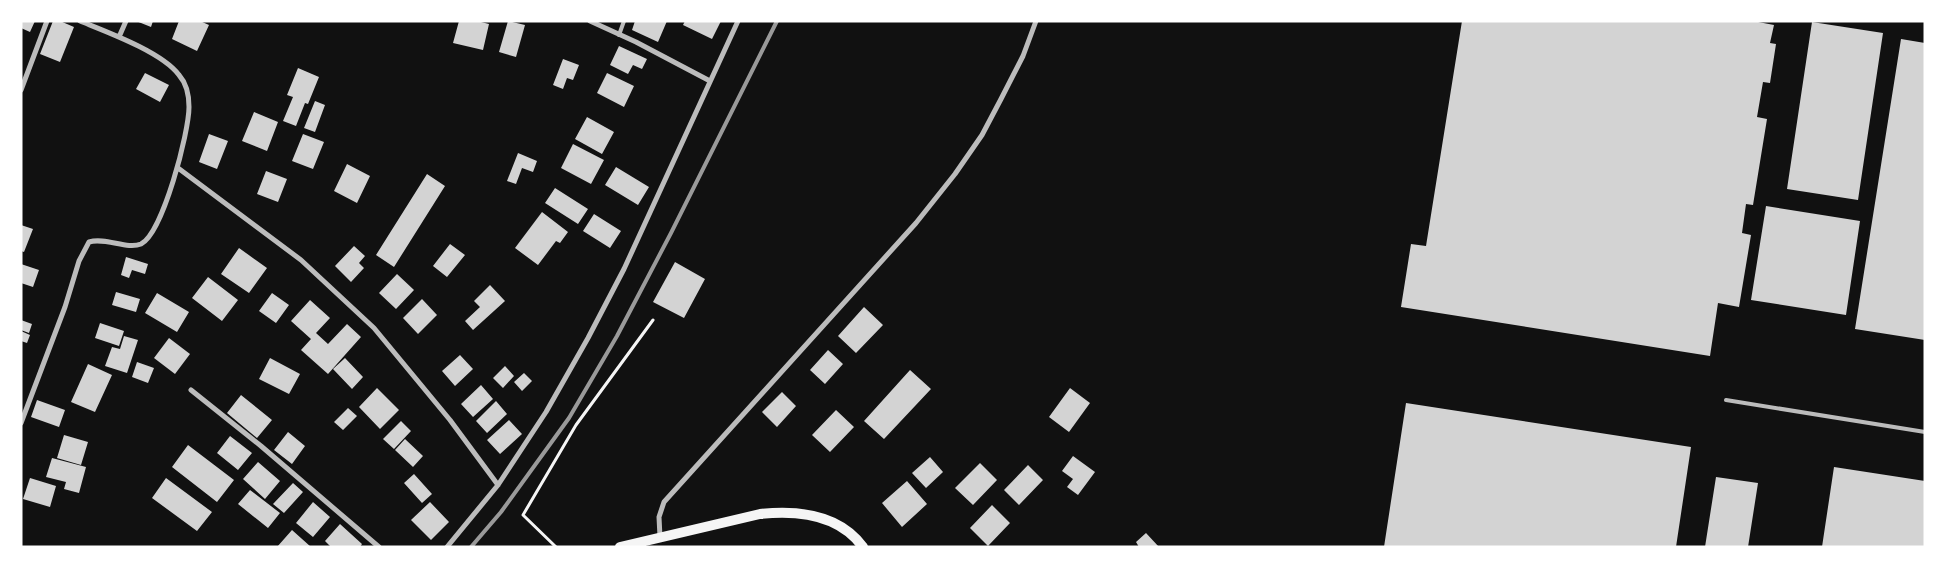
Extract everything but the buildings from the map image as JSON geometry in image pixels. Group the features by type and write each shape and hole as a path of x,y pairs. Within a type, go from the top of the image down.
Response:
{"main road":[{"path":"620,547 760,514 783,511 808,514 831,520 852,534 863,547"}],"street":[{"path":"21,90 47,21"},
{"path":"21,423 65,307 79,261 90,242 98,239 134,246 144,242 154,231 178,168 189,108 188,90 179,74 162,60 119,37 80,21"},
{"path":"119,37 126,21"},
{"path":"590,21 710,81"},
{"path":"447,547 498,485 546,412 597,320 624,269 738,21"},
{"path":"660,537 660,517 664,502 916,223 955,174 982,135 998,106 1023,56 1036,21"},
{"path":"178,168 301,260 374,328 450,420 498,485"},
{"path":"191,390 261,446 379,547"}],"lane":[{"path":"619,34 624,21"},
{"path":"1726,400 1925,432"}],"path":[{"path":"556,547 523,514 576,424 653,320"}],"railway":[{"path":"471,547 501,512 569,418 617,336 671,233 777,21"}]}
